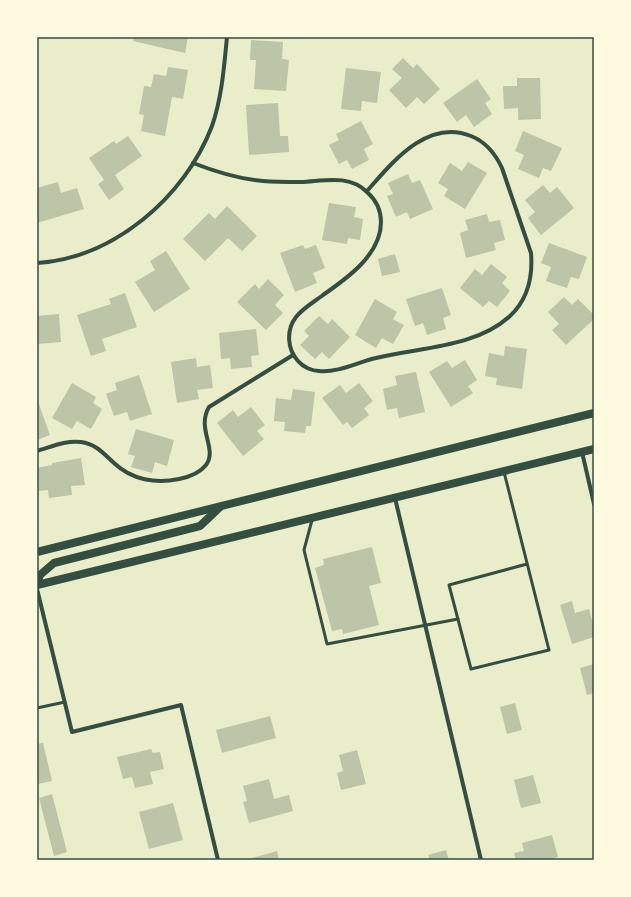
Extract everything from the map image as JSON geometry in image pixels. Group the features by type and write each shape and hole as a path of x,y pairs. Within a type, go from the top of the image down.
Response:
{"main road":[{"path":"37,552 594,413"},
{"path":"37,584 313,518 594,448"},
{"path":"37,584 40,575 54,563 200,526 221,506"}],"street":[{"path":"37,263 69,257 114,238 139,222 161,203 181,181 193,163 211,127 224,80 227,37"},
{"path":"193,163 242,178 283,182 339,180 353,183 367,191 374,199 381,218 379,238 365,259 349,275 297,316 291,324 289,344 293,355 308,369 329,371 375,358 451,344 472,338 491,329 509,317 525,297 530,281 532,264 528,242 500,163 492,151 481,141 458,132 448,132 425,137 391,164 367,191"},
{"path":"37,451 61,444 82,442 101,450 124,471 144,479 168,481 191,476 200,472 207,464 210,455 204,426 204,416 209,407 293,355"},
{"path":"582,452 594,504"},
{"path":"394,498 481,860"},
{"path":"37,589 72,732 181,705 218,860"}],"lane":[{"path":"504,471 549,650 471,669 449,585 527,564"},
{"path":"313,518 304,550 328,644 458,619"},
{"path":"37,708 65,702"}],"building":[{"path":"134,37 188,37 185,53 133,41"},
{"path":"251,40 283,42 282,59 289,60 286,91 254,89 256,60 250,60"},
{"path":"403,58 413,68 417,64 440,89 424,104 417,97 406,108 389,90 402,78 392,69"},
{"path":"168,67 188,70 183,99 172,97 165,136 141,131 144,115 139,114 144,86 151,87 154,74 166,76"},
{"path":"346,68 381,72 377,103 362,101 361,111 341,109"},
{"path":"517,78 540,78 541,119 518,120 518,108 504,109 503,86 517,86"},
{"path":"477,79 491,99 485,103 492,114 474,127 466,115 457,122 443,103"},
{"path":"278,103 280,136 288,136 289,152 249,155 246,105"},
{"path":"361,121 373,144 364,149 369,160 352,169 347,160 339,164 329,145 339,140 336,134"},
{"path":"523,131 562,148 551,171 543,168 539,178 518,169 524,155 515,151"},
{"path":"128,136 142,156 115,175 124,189 109,200 98,184 104,180 89,158 114,141 116,144"},
{"path":"468,162 487,173 465,209 444,196 448,189 438,183 450,163 462,171"},
{"path":"408,174 412,183 420,180 433,209 410,219 407,212 396,217 387,196 393,194 388,183"},
{"path":"58,182 61,193 77,188 84,209 37,223 37,188"},
{"path":"543,185 550,193 557,187 574,208 541,235 528,218 535,212 525,200"},
{"path":"329,203 356,207 354,217 363,219 360,240 348,238 347,244 322,240"},
{"path":"227,206 257,236 242,251 228,238 205,261 183,239 209,213 215,219"},
{"path":"487,214 489,222 500,220 505,240 494,243 496,250 466,258 460,233 468,230 465,220"},
{"path":"549,243 587,257 579,279 571,277 567,288 546,281 551,267 541,263"},
{"path":"303,245 305,249 316,245 325,268 313,273 317,283 295,292 280,253"},
{"path":"166,251 190,289 154,312 135,282 155,270 150,261"},
{"path":"395,254 400,272 382,276 378,259"},
{"path":"491,264 507,277 502,283 510,291 497,307 489,301 483,307 460,288 475,269 482,275"},
{"path":"268,279 284,295 275,305 283,313 266,330 237,302 255,284 259,289"},
{"path":"442,288 451,315 443,318 446,329 427,335 423,323 415,326 406,299"},
{"path":"125,293 137,327 102,339 106,351 91,356 77,315 111,304 109,299"},
{"path":"564,297 572,305 578,299 594,315 594,319 566,345 552,330 559,324 548,312"},
{"path":"375,299 397,312 393,319 404,325 393,344 382,338 376,348 355,335"},
{"path":"59,314 61,342 37,344 37,316"},
{"path":"319,316 328,324 332,319 350,337 329,359 322,352 315,359 300,345 309,336 304,331"},
{"path":"256,329 259,355 251,356 252,367 231,369 230,358 221,359 219,333"},
{"path":"505,346 527,349 522,389 496,385 497,378 485,376 489,353 504,356"},
{"path":"196,358 197,367 210,365 213,388 197,390 199,399 177,403 171,362"},
{"path":"465,360 477,380 468,386 473,393 451,407 429,372 447,361 452,368"},
{"path":"416,372 425,412 399,418 397,408 387,410 383,389 397,385 395,376"},
{"path":"139,375 152,414 130,421 127,412 114,416 106,394 117,390 115,383"},
{"path":"72,383 96,397 93,403 102,409 91,429 77,421 72,429 52,418"},
{"path":"359,383 373,401 364,408 369,415 352,428 347,422 343,425 322,398 340,385 346,393"},
{"path":"293,389 315,392 311,426 306,426 305,433 284,431 285,422 274,421 276,398 291,400"},
{"path":"37,399 50,435 37,440"},
{"path":"251,407 265,425 257,431 264,439 243,456 217,423 233,410 238,417"},
{"path":"136,429 174,440 167,466 155,462 152,473 131,467 135,456 128,454"},
{"path":"81,458 85,485 71,486 72,495 49,498 48,490 39,491 37,468 52,465 52,463"},
{"path":"372,547 381,583 369,586 379,625 343,634 342,629 332,631 315,568 324,565 323,559"},
{"path":"572,601 575,613 589,609 594,628 594,637 572,644 560,605"},
{"path":"594,664 594,693 587,695 580,668"},
{"path":"515,703 522,730 507,734 500,707"},
{"path":"270,716 276,738 222,753 216,730"},
{"path":"43,743 52,781 38,784 37,744"},
{"path":"151,749 153,753 160,752 164,769 150,772 153,784 135,788 132,777 123,779 117,757"},
{"path":"357,750 366,784 341,790 337,773 343,771 339,755"},
{"path":"533,775 541,803 521,808 514,780"},
{"path":"269,779 274,799 289,795 293,811 249,823 243,802 247,801 243,786"},
{"path":"52,794 67,852 54,856 39,798"},
{"path":"173,803 183,840 149,849 139,812"},
{"path":"552,835 558,857 547,860 516,860 514,853 524,851 522,843"},
{"path":"446,850 449,860 430,860 428,855"},
{"path":"277,851 279,860 253,860 252,858"}]}
